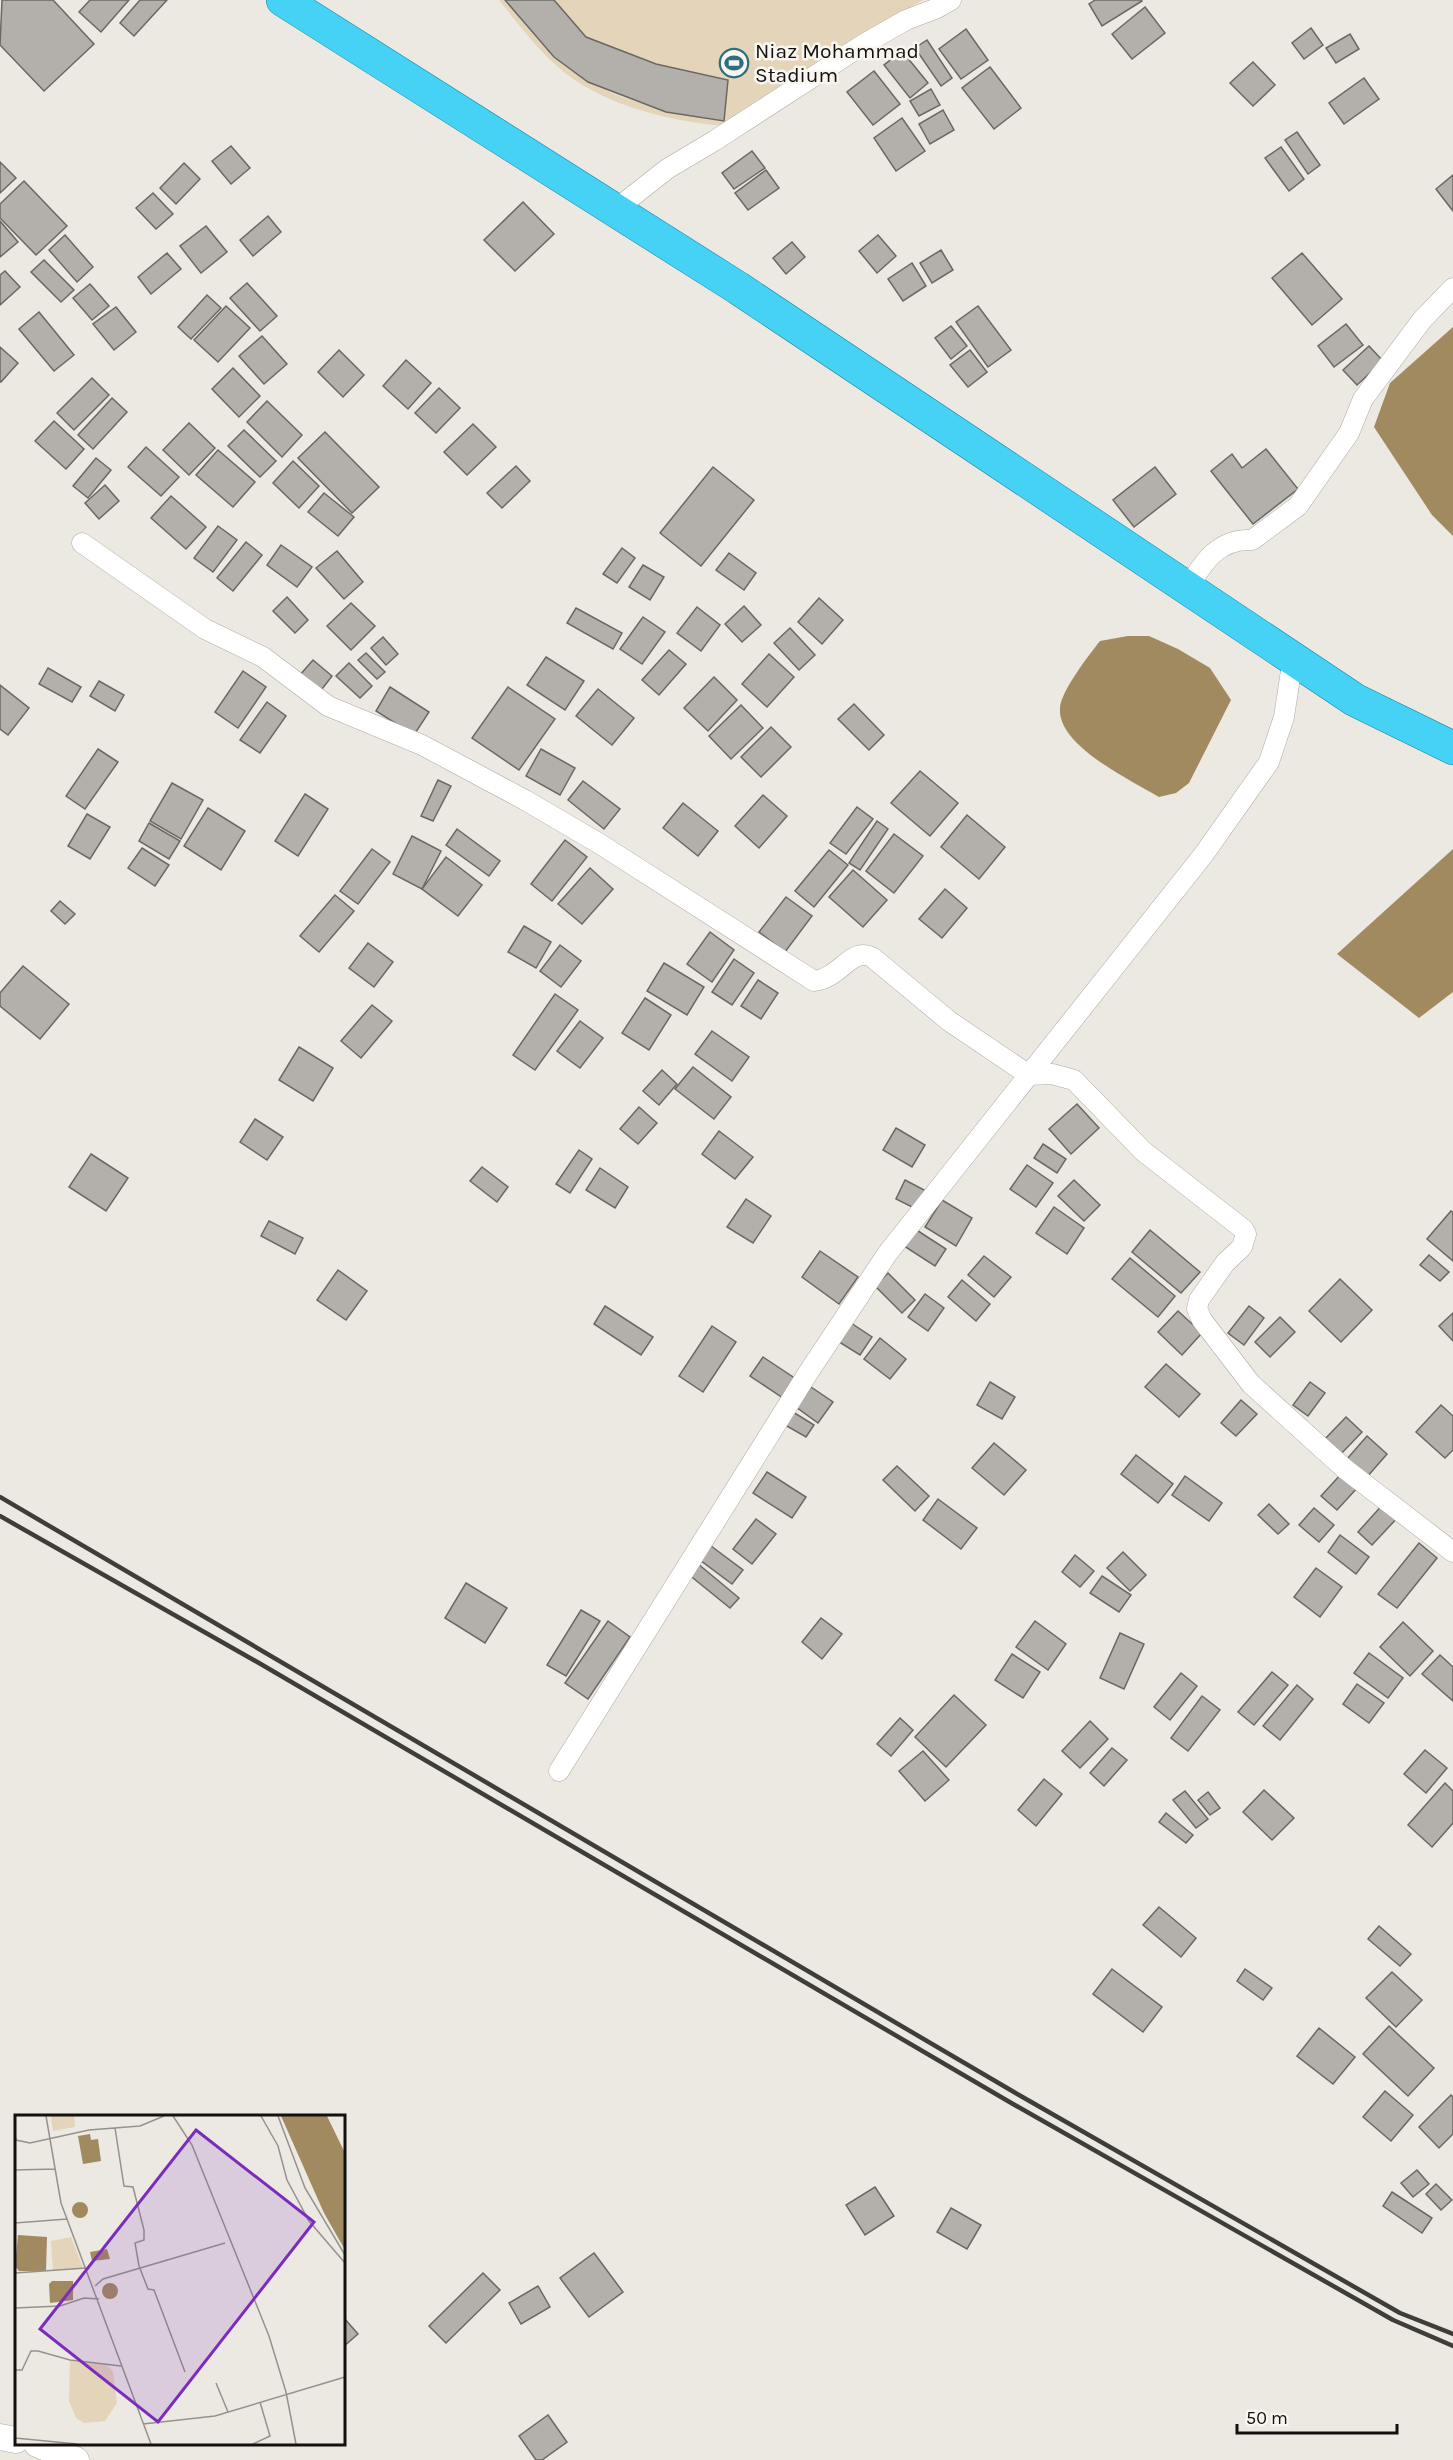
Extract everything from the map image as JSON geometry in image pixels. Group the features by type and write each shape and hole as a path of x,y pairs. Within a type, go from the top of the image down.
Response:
{"highway":[{"path":"283,0 738,288 1355,700 1453,748"}],"street":[{"path":"615,210 667,169 864,44 906,20 951,0"},
{"path":"1188,588 1208,556 1227,543 1241,539 1252,540 1298,506 1349,433 1363,399 1422,320 1453,288"},
{"path":"82,543 205,629 263,657 327,706 422,745 525,800 610,850 814,981 825,980 857,954 865,954 872,957 948,1021 1029,1075 1052,1074 1074,1080 1143,1151 1243,1229 1246,1234 1242,1247 1225,1263 1199,1300 1197,1309 1202,1320 1251,1383 1346,1469 1453,1552"},
{"path":"559,1771 808,1373 887,1254 1204,854 1269,762 1284,717 1293,658"},
{"path":"0,2437 15,2440"},
{"path":"39,2445 76,2460"}],"shaded area":[{"path":"499,0 505,0 554,56 591,83 633,101 678,113 724,121 728,80 656,64 586,37 554,0 923,0 817,62 726,126 690,122 636,109 586,87 549,59"},
{"path":"1453,327 1453,536 1432,515 1374,427 1390,383"},
{"path":"1128,636 1149,636 1178,649 1210,668 1231,700 1189,783 1176,793 1159,797 1115,771 1070,736 1062,722 1060,708 1065,692 1095,647 1100,641"},
{"path":"1453,849 1453,992 1419,1018 1337,954"}],"building":[{"path":"2,0 53,0 94,44 44,91 0,45"},
{"path":"90,0 129,0 101,32 79,12"},
{"path":"140,0 167,0 134,36 120,23"},
{"path":"505,0 554,0 586,37 656,64 728,80 724,121 666,112 588,82 554,57"},
{"path":"1095,0 1142,1 1102,26 1089,4"},
{"path":"1145,7 1165,33 1132,59 1112,34"},
{"path":"1311,28 1323,45 1304,59 1292,43"},
{"path":"966,29 988,60 961,79 939,49"},
{"path":"1350,34 1359,49 1336,63 1326,48"},
{"path":"927,40 952,78 941,86 915,48"},
{"path":"902,51 928,83 910,98 884,65"},
{"path":"1253,62 1275,85 1253,106 1230,83"},
{"path":"990,67 1021,108 994,129 962,88"},
{"path":"874,71 900,104 873,125 847,92"},
{"path":"1364,78 1379,99 1344,124 1329,103"},
{"path":"931,89 940,105 919,116 910,101"},
{"path":"943,110 954,130 930,144 919,124"},
{"path":"902,118 925,151 896,171 874,138"},
{"path":"1297,132 1320,165 1308,174 1285,140"},
{"path":"231,146 250,168 231,184 212,161"},
{"path":"1281,147 1304,179 1289,191 1265,158"},
{"path":"752,151 765,168 734,189 722,173"},
{"path":"0,162 16,178 0,193"},
{"path":"184,163 200,179 176,204 160,188"},
{"path":"766,170 779,188 748,210 735,193"},
{"path":"1453,175 1453,211 1436,189"},
{"path":"24,181 67,226 36,255 0,218 0,204"},
{"path":"153,193 173,214 156,229 136,208"},
{"path":"523,202 554,234 515,271 484,240"},
{"path":"268,216 281,232 253,256 240,240"},
{"path":"0,221 18,242 0,257"},
{"path":"206,226 227,252 201,273 180,246"},
{"path":"65,235 93,267 77,282 49,250"},
{"path":"878,235 896,256 877,273 859,251"},
{"path":"792,242 805,257 786,274 773,258"},
{"path":"941,250 953,270 932,283 920,263"},
{"path":"167,253 181,269 151,294 138,277"},
{"path":"1302,253 1342,299 1312,325 1272,278"},
{"path":"44,260 74,290 61,302 31,272"},
{"path":"912,263 926,286 903,301 888,279"},
{"path":"5,271 20,287 0,305 0,275"},
{"path":"247,283 277,316 260,331 230,298"},
{"path":"90,284 109,306 92,320 73,298"},
{"path":"207,295 221,308 191,339 178,327"},
{"path":"226,306 250,328 218,362 194,340"},
{"path":"978,306 1011,350 988,367 956,322"},
{"path":"116,307 136,332 114,350 93,324"},
{"path":"39,312 74,355 54,371 19,329"},
{"path":"1346,324 1363,345 1334,367 1318,346"},
{"path":"951,326 967,346 951,359 935,338"},
{"path":"262,336 287,364 264,384 239,356"},
{"path":"1369,346 1383,361 1357,385 1343,370"},
{"path":"0,347 18,363 1,382 0,382"},
{"path":"339,350 364,375 343,397 318,372"},
{"path":"970,350 987,372 968,387 950,365"},
{"path":"406,360 431,383 408,409 383,386"},
{"path":"233,368 260,396 239,417 212,389"},
{"path":"92,378 109,395 74,430 57,413"},
{"path":"439,388 460,408 436,433 415,413"},
{"path":"112,398 127,412 93,449 78,435"},
{"path":"267,401 302,435 282,457 247,422"},
{"path":"54,421 84,449 66,469 35,441"},
{"path":"189,423 215,448 189,475 163,450"},
{"path":"473,424 496,447 467,475 444,452"},
{"path":"244,430 276,461 260,477 228,446"},
{"path":"325,432 379,487 352,513 298,458"},
{"path":"146,447 179,477 161,496 128,467"},
{"path":"1266,449 1298,489 1253,524 1211,471 1232,454 1242,468"},
{"path":"218,450 255,482 233,507 196,475"},
{"path":"96,458 111,470 88,498 73,486"},
{"path":"293,461 319,486 299,508 273,483"},
{"path":"516,466 530,481 502,508 487,493"},
{"path":"713,467 754,500 701,566 660,533"},
{"path":"1155,467 1176,494 1134,527 1113,500"},
{"path":"105,485 119,501 99,519 85,503"},
{"path":"324,493 354,517 338,536 308,512"},
{"path":"171,496 206,527 186,549 151,518"},
{"path":"218,526 237,540 213,572 194,558"},
{"path":"246,542 262,555 233,591 217,578"},
{"path":"281,545 312,567 297,587 267,565"},
{"path":"622,548 635,558 617,583 603,574"},
{"path":"337,551 363,582 344,599 316,568"},
{"path":"729,553 756,573 744,590 716,570"},
{"path":"643,565 664,577 650,600 629,587"},
{"path":"287,597 308,620 295,633 273,611"},
{"path":"819,598 843,620 822,644 798,622"},
{"path":"351,603 375,626 351,650 327,626"},
{"path":"744,606 761,625 742,642 725,624"},
{"path":"697,607 720,625 701,651 677,633"},
{"path":"576,608 622,633 613,649 567,623"},
{"path":"643,617 665,632 642,664 620,649"},
{"path":"790,628 815,655 799,670 774,643"},
{"path":"383,637 398,654 386,665 371,648"},
{"path":"669,650 686,664 659,695 642,680"},
{"path":"366,653 385,672 377,679 358,660"},
{"path":"769,654 794,677 767,707 742,684"},
{"path":"546,657 584,681 565,710 527,685"},
{"path":"313,660 332,676 319,693 299,676"},
{"path":"349,663 372,686 360,698 336,676"},
{"path":"48,668 81,687 72,702 39,684"},
{"path":"243,671 266,687 238,728 215,712"},
{"path":"714,677 737,700 708,731 684,708"},
{"path":"99,681 124,695 115,711 90,696"},
{"path":"0,685 29,708 8,735 0,729"},
{"path":"390,687 429,712 414,735 376,711"},
{"path":"508,687 555,719 519,770 472,738"},
{"path":"598,689 634,718 612,745 576,716"},
{"path":"267,702 286,716 260,753 240,740"},
{"path":"854,704 884,735 869,750 838,719"},
{"path":"741,705 763,728 731,759 709,736"},
{"path":"771,727 791,747 761,777 741,757"},
{"path":"98,749 118,762 85,809 66,796"},
{"path":"541,749 575,768 560,795 526,776"},
{"path":"920,771 958,803 930,836 891,803"},
{"path":"438,780 451,786 433,821 421,816"},
{"path":"583,781 620,809 604,829 568,800"},
{"path":"172,783 203,800 181,839 150,821"},
{"path":"305,794 328,809 298,856 275,841"},
{"path":"763,795 787,816 759,848 735,826"},
{"path":"683,803 718,831 698,856 663,828"},
{"path":"857,807 873,819 846,854 830,843"},
{"path":"208,808 245,831 221,870 184,846"},
{"path":"87,814 110,827 90,859 68,846"},
{"path":"967,815 1005,847 979,879 941,847"},
{"path":"877,821 888,829 860,870 849,863"},
{"path":"149,823 180,841 169,859 139,841"},
{"path":"457,829 500,861 489,876 446,845"},
{"path":"894,834 923,856 894,893 866,871"},
{"path":"412,836 441,851 422,889 393,874"},
{"path":"565,840 587,857 552,901 531,884"},
{"path":"142,848 169,865 155,886 128,868"},
{"path":"372,849 390,862 358,904 340,891"},
{"path":"829,850 848,865 814,907 795,891"},
{"path":"446,857 482,885 458,916 422,889"},
{"path":"590,868 613,889 582,924 558,904"},
{"path":"853,870 887,900 863,927 829,897"},
{"path":"945,889 967,908 942,938 919,919"},
{"path":"335,895 354,911 319,952 300,936"},
{"path":"786,897 812,916 785,952 759,932"},
{"path":"60,901 75,914 65,924 51,911"},
{"path":"524,926 551,942 536,968 508,952"},
{"path":"710,932 734,950 712,982 687,964"},
{"path":"368,943 393,962 374,987 349,968"},
{"path":"560,945 581,961 561,987 540,971"},
{"path":"734,959 754,973 732,1005 712,992"},
{"path":"664,963 704,987 687,1015 647,991"},
{"path":"23,966 69,1004 40,1039 0,1006 0,993"},
{"path":"758,980 778,993 761,1019 741,1006"},
{"path":"555,994 578,1010 535,1070 513,1055"},
{"path":"645,998 671,1015 649,1050 622,1033"},
{"path":"372,1005 392,1021 361,1058 341,1041"},
{"path":"580,1021 603,1038 580,1068 557,1051"},
{"path":"712,1031 749,1057 732,1081 695,1054"},
{"path":"299,1047 333,1068 313,1101 279,1080"},
{"path":"693,1067 731,1097 714,1119 675,1089"},
{"path":"662,1070 677,1084 659,1105 643,1091"},
{"path":"1077,1104 1099,1128 1071,1154 1049,1129"},
{"path":"639,1107 657,1123 638,1144 620,1129"},
{"path":"255,1119 283,1137 267,1160 240,1142"},
{"path":"896,1128 925,1145 912,1167 883,1150"},
{"path":"719,1131 753,1157 735,1179 702,1154"},
{"path":"1043,1144 1066,1159 1057,1173 1034,1158"},
{"path":"579,1150 592,1159 570,1193 556,1184"},
{"path":"91,1154 128,1178 106,1211 69,1187"},
{"path":"1027,1165 1053,1183 1036,1207 1010,1189"},
{"path":"482,1167 508,1187 497,1202 470,1181"},
{"path":"600,1168 628,1187 615,1208 586,1190"},
{"path":"905,1180 928,1192 918,1210 896,1199"},
{"path":"1074,1180 1100,1205 1084,1221 1058,1196"},
{"path":"746,1199 771,1216 753,1243 727,1227"},
{"path":"942,1200 972,1218 956,1246 925,1227"},
{"path":"1054,1207 1084,1228 1067,1254 1036,1233"},
{"path":"1451,1211 1453,1212 1453,1261 1427,1239"},
{"path":"269,1221 303,1238 295,1254 261,1236"},
{"path":"915,1229 946,1249 935,1266 904,1246"},
{"path":"1150,1230 1200,1272 1181,1293 1132,1252"},
{"path":"820,1251 858,1277 839,1304 802,1277"},
{"path":"1429,1255 1449,1272 1440,1281 1420,1265"},
{"path":"984,1256 1011,1277 994,1297 968,1275"},
{"path":"1130,1258 1175,1296 1158,1317 1112,1279"},
{"path":"338,1270 367,1291 346,1320 317,1300"},
{"path":"888,1273 915,1300 902,1313 875,1286"},
{"path":"1340,1279 1372,1310 1341,1342 1309,1311"},
{"path":"962,1280 990,1304 976,1321 948,1297"},
{"path":"925,1294 944,1308 928,1331 908,1317"},
{"path":"605,1306 653,1337 641,1355 594,1324"},
{"path":"1249,1306 1264,1318 1244,1345 1228,1333"},
{"path":"1178,1311 1202,1333 1182,1355 1158,1332"},
{"path":"1453,1313 1453,1341 1439,1326"},
{"path":"1280,1317 1295,1332 1270,1357 1255,1342"},
{"path":"848,1321 872,1337 860,1355 836,1340"},
{"path":"712,1326 736,1342 703,1392 679,1376"},
{"path":"880,1338 906,1359 890,1379 864,1359"},
{"path":"763,1357 799,1381 786,1400 750,1376"},
{"path":"1166,1364 1200,1394 1179,1417 1145,1387"},
{"path":"990,1382 1015,1397 1002,1419 977,1405"},
{"path":"1310,1382 1325,1393 1308,1416 1293,1405"},
{"path":"811,1387 833,1402 818,1423 796,1407"},
{"path":"1241,1400 1257,1414 1236,1436 1221,1423"},
{"path":"1441,1405 1453,1416 1453,1450 1445,1458 1416,1432"},
{"path":"793,1412 814,1425 806,1437 785,1425"},
{"path":"1346,1417 1362,1432 1340,1455 1324,1440"},
{"path":"1367,1436 1387,1454 1367,1477 1347,1459"},
{"path":"994,1443 1026,1470 1004,1495 972,1468"},
{"path":"1136,1455 1173,1484 1158,1503 1121,1474"},
{"path":"897,1466 929,1496 915,1511 883,1480"},
{"path":"767,1472 806,1497 792,1518 753,1493"},
{"path":"1342,1473 1358,1487 1337,1510 1321,1496"},
{"path":"1185,1476 1222,1503 1209,1521 1172,1495"},
{"path":"938,1499 977,1528 961,1549 923,1520"},
{"path":"1385,1502 1400,1515 1372,1545 1358,1532"},
{"path":"1269,1504 1289,1524 1278,1534 1258,1515"},
{"path":"1314,1508 1334,1525 1319,1542 1299,1525"},
{"path":"756,1519 776,1534 752,1564 733,1549"},
{"path":"1340,1535 1369,1557 1356,1574 1328,1552"},
{"path":"1419,1543 1437,1558 1397,1608 1378,1594"},
{"path":"711,1546 743,1570 732,1584 700,1560"},
{"path":"1123,1552 1146,1575 1130,1591 1107,1568"},
{"path":"1075,1555 1094,1571 1080,1587 1062,1572"},
{"path":"697,1563 739,1598 730,1608 688,1574"},
{"path":"1316,1568 1342,1587 1320,1617 1294,1597"},
{"path":"1102,1576 1131,1595 1119,1612 1090,1593"},
{"path":"466,1583 507,1608 485,1643 445,1618"},
{"path":"581,1610 600,1621 566,1676 547,1665"},
{"path":"821,1618 842,1634 822,1659 802,1642"},
{"path":"608,1621 630,1637 588,1699 565,1683"},
{"path":"1035,1621 1066,1644 1048,1670 1016,1647"},
{"path":"1403,1622 1433,1651 1410,1676 1380,1647"},
{"path":"1120,1633 1144,1644 1124,1689 1100,1678"},
{"path":"1369,1653 1403,1678 1388,1698 1354,1673"},
{"path":"1012,1654 1040,1672 1023,1698 995,1680"},
{"path":"1440,1655 1453,1667 1453,1701 1422,1674"},
{"path":"1272,1672 1288,1685 1254,1725 1238,1712"},
{"path":"1181,1673 1197,1686 1170,1720 1154,1707"},
{"path":"1357,1684 1384,1703 1369,1723 1343,1704"},
{"path":"1297,1685 1313,1699 1280,1740 1263,1726"},
{"path":"954,1695 986,1725 946,1767 915,1737"},
{"path":"1202,1696 1220,1710 1188,1751 1171,1738"},
{"path":"900,1718 913,1730 891,1756 877,1744"},
{"path":"1090,1721 1108,1739 1080,1768 1062,1751"},
{"path":"1112,1748 1127,1760 1104,1786 1090,1773"},
{"path":"1425,1750 1447,1768 1426,1793 1404,1774"},
{"path":"923,1751 949,1780 925,1801 899,1771"},
{"path":"1044,1779 1062,1794 1036,1826 1018,1810"},
{"path":"1445,1783 1453,1791 1453,1823 1432,1847 1408,1825"},
{"path":"1264,1790 1294,1818 1272,1840 1243,1812"},
{"path":"1185,1791 1208,1819 1196,1828 1173,1800"},
{"path":"1208,1792 1220,1808 1210,1815 1198,1800"},
{"path":"1166,1813 1193,1835 1186,1843 1159,1822"},
{"path":"1159,1907 1196,1938 1181,1957 1143,1925"},
{"path":"1379,1926 1411,1954 1400,1966 1368,1939"},
{"path":"1112,1969 1162,2007 1143,2032 1093,1994"},
{"path":"1245,1969 1272,1988 1263,2000 1237,1981"},
{"path":"1392,1972 1422,2000 1396,2027 1366,1998"},
{"path":"1389,2026 1434,2068 1408,2096 1363,2054"},
{"path":"1319,2028 1355,2057 1333,2084 1297,2056"},
{"path":"1385,2091 1413,2115 1391,2141 1363,2117"},
{"path":"1451,2095 1453,2097 1453,2134 1439,2148 1419,2127"},
{"path":"1417,2170 1429,2184 1413,2197 1401,2183"},
{"path":"1436,2184 1452,2200 1441,2210 1426,2194"},
{"path":"875,2187 894,2216 865,2235 846,2205"},
{"path":"1392,2192 1432,2218 1422,2233 1383,2206"},
{"path":"951,2208 981,2225 967,2249 937,2232"},
{"path":"594,2253 623,2292 589,2317 560,2278"},
{"path":"483,2273 500,2290 446,2343 429,2326"},
{"path":"538,2286 550,2307 521,2324 509,2303"},
{"path":"345,2319 358,2334 345,2345"},
{"path":"548,2415 567,2442 542,2460 536,2460 519,2436"}],"railway":[{"path":"0,1497 1019,2095 1400,2313 1453,2334"},
{"path":"0,1516 259,1663 1013,2104 1393,2320 1453,2346"}],"place":[{"name":"Niaz Mohammad Stadium","path":"734,63"}]}
